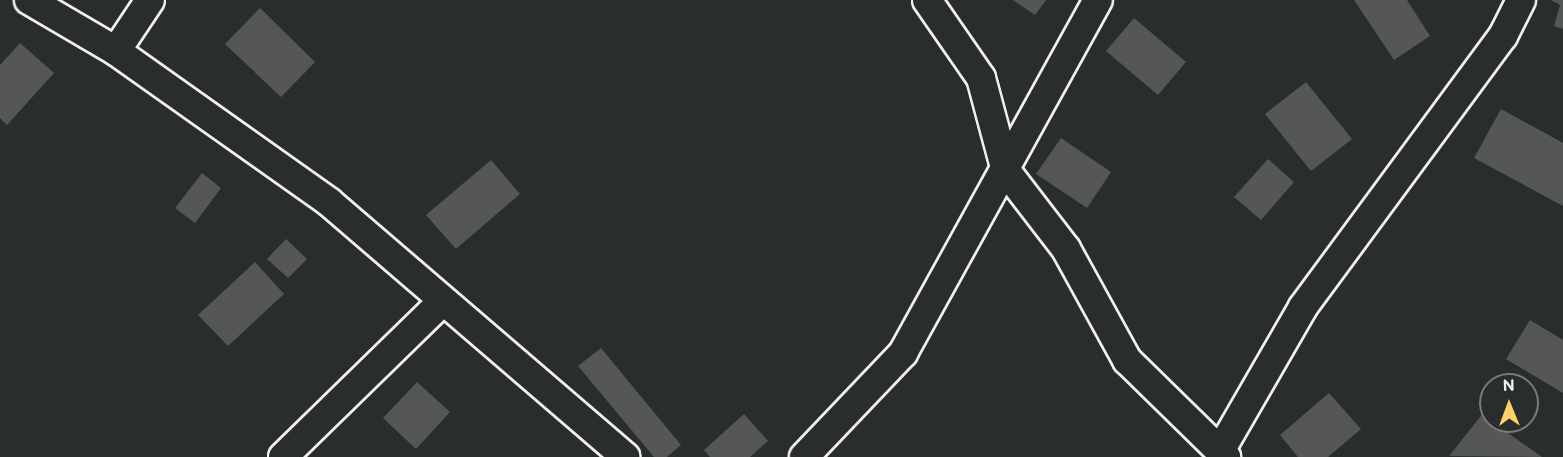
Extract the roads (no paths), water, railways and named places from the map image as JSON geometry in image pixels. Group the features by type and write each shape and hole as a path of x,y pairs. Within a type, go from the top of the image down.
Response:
{"street":[{"path":"29,0 116,51 329,202 625,457"},
{"path":"116,51 150,0"},
{"path":"927,0 981,78 1006,171 1066,249 1127,360 1223,454 1303,307 1503,36 1521,0"},
{"path":"804,457 903,353 1006,171 1098,0"},
{"path":"283,457 443,301"}]}
